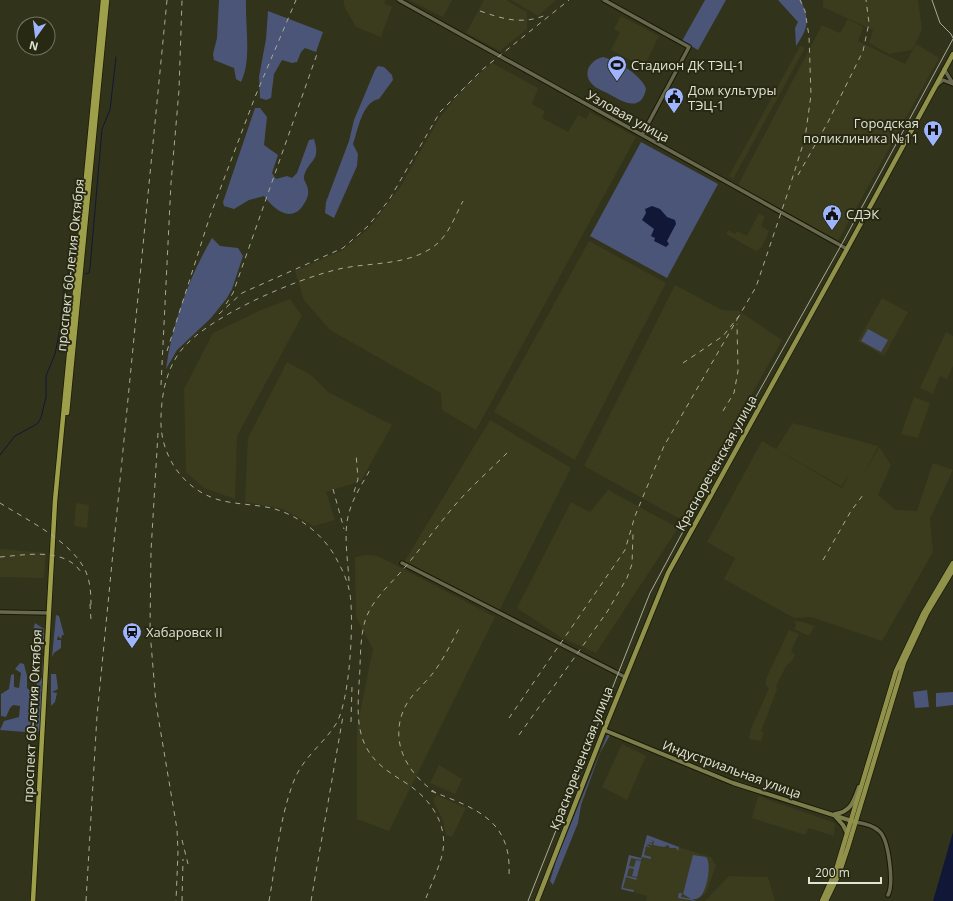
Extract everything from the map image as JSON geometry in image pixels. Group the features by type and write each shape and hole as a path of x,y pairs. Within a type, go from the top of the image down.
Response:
{"highway":[{"name":"проспект 60-летия Октября","path":"33,901 54,532 103,0"},
{"name":"проспект 60-летия Октября","path":"54,532 107,0"}],"main road":[{"name":"Краснореченская улица","path":"537,901 625,677 674,561 847,250 953,54"},
{"path":"826,901 839,874 864,779 902,656 922,614 953,563"},
{"path":"844,844 853,821 904,662 927,614 953,570"},
{"name":"Индустриальная улица","path":"604,730 733,783 853,821"},
{"path":"822,901 836,870 847,835 846,829 833,815 844,812 850,808 864,779"}],"street":[{"name":"Узловая улица","path":"399,0 847,250"},
{"path":"604,0 689,47 642,135"},
{"path":"944,69 953,84"},
{"path":"934,88 943,80 953,84"},
{"path":"402,563 625,677"},
{"path":"0,612 49,613"},
{"path":"853,821 879,830 884,839 891,880 888,895"}],"shaded area":[{"path":"219,0 246,0 247,53 241,82 236,79 234,68 214,60 213,54 217,38"},
{"path":"344,0 386,0 384,3 392,7 381,37 356,27 344,6"},
{"path":"409,0 452,0 443,17"},
{"path":"484,0 506,0 527,12 527,29 500,51 466,33"},
{"path":"511,0 556,0 538,16"},
{"path":"705,0 726,0 698,50 682,41"},
{"path":"778,0 801,0 804,7 807,19 805,29 796,46 795,28 798,22"},
{"path":"823,0 918,0 922,30 912,50 889,54 869,43 873,30 823,7"},
{"path":"268,11 323,32 316,52 305,48 301,52 297,62 292,63 282,60 274,74 271,98 266,100 260,98 259,77 266,39"},
{"path":"621,16 659,36 644,67 611,50 620,32 614,29"},
{"path":"848,19 863,27 858,41 905,64 916,44 939,58 838,241 738,185 822,25 840,33"},
{"path":"800,46 805,48 733,179 729,176"},
{"name":"Стадион ДК ТЭЦ-1","path":"603,57 622,65 640,79 646,89 644,96 640,101 631,104 620,100 599,89 589,81 587,72 591,64"},
{"path":"492,63 538,88 532,104 545,111 542,118 568,132 578,115 586,119 590,112 636,137 476,430 442,410 441,393 330,330 304,300 295,271 343,250 370,227 401,186 440,117 466,85"},
{"path":"378,66 384,67 392,75 393,80 379,99 368,105 359,124 353,144 358,154 357,166 334,218 325,213 326,202 349,141 354,120"},
{"path":"255,108 260,108 267,117 264,145 278,155 272,173 276,179 287,176 292,178 297,173 309,140 314,139 316,146 315,156 304,176 304,180 308,188 307,197 302,207 297,212 292,214 287,214 277,209 264,196 249,200 234,209 224,206 223,202"},
{"path":"641,142 718,184 667,278 590,236"},
{"path":"652,206 660,209 667,217 675,220 676,224 667,241 669,244 666,247 654,241 655,238 651,236 654,229 642,220 646,213 645,209"},
{"path":"759,213 765,217 761,226 769,231 762,247 756,251 726,234 728,230 735,234 737,231 747,236"},
{"path":"212,238 220,246 238,248 243,256 232,289 227,298 211,318 177,350 166,369 172,335 177,318 196,269"},
{"path":"589,241 666,283 575,460 494,412"},
{"path":"675,285 722,310 739,311 782,340 682,520 584,466"},
{"path":"882,298 908,312 884,356 858,341"},
{"path":"290,299 302,316 237,436 235,499 204,488 186,472 184,389 213,333 261,310"},
{"path":"868,329 888,340 881,352 861,341"},
{"path":"946,332 953,336 953,366 947,379 940,376 933,394 920,388"},
{"path":"287,362 311,375 328,392 392,425 361,481 326,492 335,520 314,526 283,509 245,502 248,438"},
{"path":"914,397 930,403 918,438 901,434"},
{"path":"490,420 571,468 499,611 403,564"},
{"path":"793,423 878,446 863,476 879,447 891,465 878,495 896,510 917,511 933,463 953,470 930,519 933,552 882,641 811,617 794,618 724,579 735,558 707,542 762,441 842,488 849,476 841,486 776,449"},
{"path":"608,490 678,528 596,653 562,638 517,608 571,502 590,512"},
{"path":"76,503 89,505 87,528 74,526"},
{"path":"0,549 46,553 44,578 0,577"},
{"path":"367,555 378,556 495,617 389,831 357,819 357,727 373,649 356,617 355,557"},
{"path":"56,615 59,616 64,635 62,635 61,639 58,636 57,640 61,640 61,648 54,653 52,657"},
{"path":"794,621 803,622 814,626 809,636 794,629 796,625"},
{"path":"35,623 44,629 44,639 41,641 43,645 42,651 36,641 38,640 37,637 34,637 33,631"},
{"path":"789,630 799,634 791,651 795,654 792,661 786,666 776,686 777,689 761,731 764,733 761,741 749,739 751,729 769,688 766,686 766,679"},
{"path":"43,656 43,683 41,685 43,686 41,730 37,733 0,730 4,721 19,717 20,706 13,705 6,717 1,716 1,694 9,689 11,675 14,674 14,687 19,688 21,673 15,669 20,663 24,664 27,676 27,688 33,693 32,698 36,703 37,691 40,689 34,680 35,678 42,678"},
{"path":"51,674 56,674 58,689 52,692 57,693 55,702 51,706"},
{"path":"927,690 929,707 915,708 913,692"},
{"path":"953,692 953,705 936,707 936,693"},
{"path":"607,735 610,735 600,753 581,805 578,823 553,885 550,881 556,861"},
{"path":"622,744 646,756 627,800 602,787"},
{"path":"439,765 462,779 455,794 430,783"},
{"path":"436,795 466,808 452,837 446,835 443,820 433,801"},
{"path":"758,796 835,823 834,836 809,828 805,835 752,818"},
{"path":"953,832 953,901 933,901"},
{"path":"647,835 668,844 711,857 716,866 706,893 695,901 646,901 647,896 621,889 629,855 641,858"},
{"path":"647,835 679,847 678,851 676,848 670,848 668,845 664,847 653,845 654,841 648,839 653,841 652,843 647,842 652,845 646,844 651,848 646,846 644,855 651,857 651,859 642,857 641,860 631,858 629,866 634,867 636,860 641,861 637,877 632,876 634,869 629,868 627,876 637,878 636,880 626,877 623,888 634,890 633,892 621,889 629,855 641,858"},
{"path":"693,855 706,857 709,865 705,888 700,897 692,899 695,901 678,898 679,893 682,893 681,897 691,899 683,894"},
{"path":"729,876 768,877 775,901 705,901"}],"waterway":[{"path":"85,274 89,273 90,268 102,129 110,110 116,57"},
{"path":"61,316 66,275 75,271"},
{"path":"0,455 15,436 37,424 41,418 46,397 46,376 55,354 62,319"}],"tram line":[{"path":"932,0 940,23 953,38"},
{"path":"528,901 650,593 739,427 843,242 953,39"}],"railway":[{"path":"86,901 97,716 167,0"},
{"path":"161,385 171,183 179,90 182,0"},
{"path":"167,351 210,216 255,97 296,0"},
{"path":"219,314 242,293 343,248 368,226 389,200 440,112 483,69 569,0"},
{"path":"683,363 723,336 739,316 756,287 788,192 805,138 811,95 809,36 805,11 800,0"},
{"path":"798,175 828,122 863,51 869,23 866,0"},
{"path":"480,11 513,20 529,20 546,15"},
{"path":"226,304 233,293 317,54"},
{"path":"269,901 281,828 292,786 296,776 306,760 336,724 345,698 351,641 350,594 347,581 331,550 316,533 298,519 266,507 216,499 192,486 182,477 168,455 161,429 164,391 168,375 179,353 192,339 209,326 253,301 276,290 321,274 339,269 400,260 422,253 433,247 443,238 451,226 463,201"},
{"path":"509,718 625,550 635,516 664,446 739,316"},
{"path":"723,411 734,393 738,371 737,324"},
{"path":"158,433 151,551 150,631 156,704 177,829 178,852 176,901"},
{"path":"354,492 358,479 356,453"},
{"path":"426,898 441,859 443,847 441,825 437,815 423,797 378,763 366,747 359,724 358,708 362,634 369,610 378,597 406,566 470,488 507,453"},
{"path":"349,581 346,538 347,521 353,501 371,468"},
{"path":"333,489 344,529"},
{"path":"823,560 851,511 863,495"},
{"path":"0,503 36,524 60,541 80,561 89,581 91,609"},
{"path":"519,735 607,612 627,578 632,564 633,534"},
{"path":"0,557 33,554 55,556 74,564 81,572"},
{"path":"90,604 91,620"},
{"path":"436,793 417,777 404,757 400,746 400,722 407,704 437,668 461,625"},
{"path":"351,722 352,686"},
{"path":"311,901 343,716"},
{"path":"431,791 462,803 475,810 487,818 497,828 504,841 508,856 509,875"},
{"path":"182,840 188,864"},
{"path":"182,901 183,859"}],"place":[{"name":"Стадион ДК ТЭЦ-1","path":"617,82"},
{"name":"Дом культуры ТЭЦ-1","path":"674,114"},
{"name":"Городская поликлиника №11","path":"933,147"},
{"name":"СДЭК","path":"832,231"},
{"name":"Хабаровск II","path":"132,649"}]}
